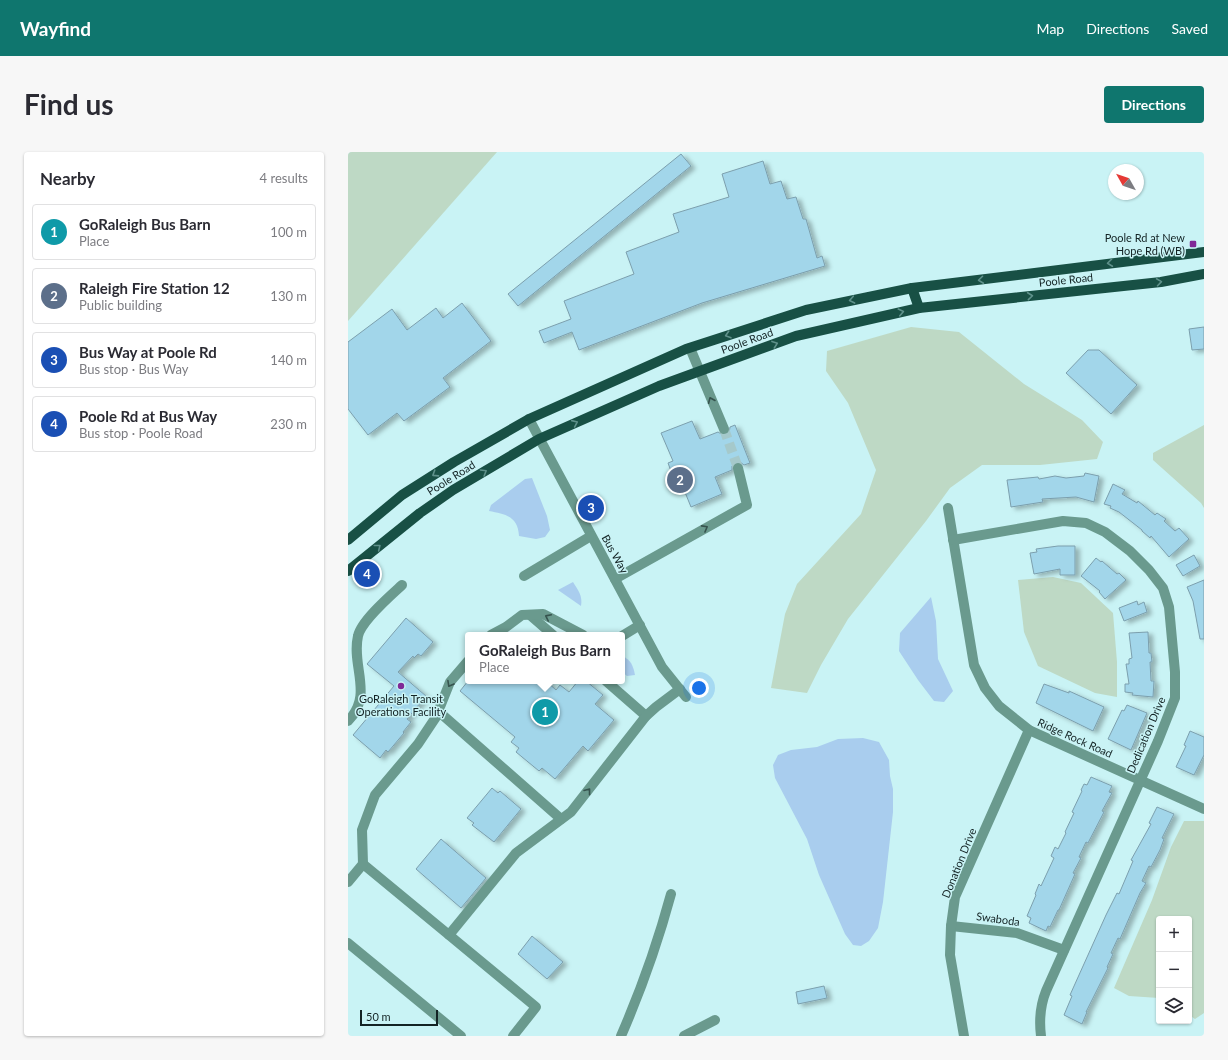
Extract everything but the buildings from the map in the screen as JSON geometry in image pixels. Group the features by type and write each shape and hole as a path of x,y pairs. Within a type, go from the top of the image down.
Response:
{"main road":[{"name":"Poole Road","path":"348,540 402,495 454,462 529,419 690,348 806,310 912,288 1204,252"},
{"name":"Poole Road","path":"348,571 420,513 453,490 540,440 659,386 796,336 919,308 1161,282 1204,274"},
{"path":"912,288 919,308"}],"street":[{"path":"690,348 724,429"},
{"name":"Bus Way","path":"529,419 662,667 683,693 656,707 646,716"},
{"path":"615,579 747,505 738,468"},
{"name":"Ridge Rock Road","path":"948,508 974,665 985,688 999,706 1029,730 1204,809"},
{"name":"Dedication Drive","path":"953,540 1063,521 1086,523 1105,532 1130,551 1149,570 1163,588 1169,607 1175,672 1175,698 1170,714 1041,1003 1039,1021 1041,1036"},
{"path":"524,576 591,536"},
{"path":"348,721 354,715 360,700 361,681 357,654 358,635 369,617 402,585"},
{"path":"530,614 550,632"},
{"path":"497,632 522,615 530,614 543,614 577,632"},
{"path":"625,634 640,625"},
{"path":"348,882 363,864 362,830 375,795 418,744 436,716 450,682 465,664"},
{"path":"449,935 516,853 571,812 646,716 609,684"},
{"path":"438,711 561,819"},
{"name":"Donation Drive","path":"964,1036 950,955 951,926 955,897 1029,730"},
{"path":"363,864 536,1007 513,1036"},
{"path":"621,1036 650,962 671,894"},
{"name":"Swaboda","path":"951,926 1017,933 1064,950"},
{"path":"348,943 460,1036"},
{"path":"684,1036 715,1020"}],"green space":[{"path":"348,152 497,152 348,321"},
{"path":"911,327 959,332 1024,384 1082,420 1103,442 1097,459 1040,465 982,465 950,488 926,521 848,619 821,665 807,693 771,688 785,614 797,584 861,514 876,470 848,403 826,371 827,351"},
{"path":"1204,425 1204,508 1201,503 1153,460 1153,453"},
{"path":"1053,577 1081,583 1113,613 1117,662 1117,697 1095,693 1038,666 1024,632 1018,580"},
{"path":"1184,821 1204,821 1204,1013 1195,1019 1192,1017 1192,916 1156,916 1156,998 1129,996 1114,988 1152,900 1171,847"}],"water":[{"path":"532,478 547,516 550,530 545,537 536,539 519,536 516,524 510,517 489,511 491,505 525,479"},
{"path":"573,582 581,596 581,606 558,590"},
{"path":"931,597 936,621 938,659 953,691 944,702 934,701 899,651 900,633"},
{"path":"625,658 631,663 635,675 627,676 625,674"},
{"path":"863,738 879,742 889,760 893,789 893,812 883,902 878,928 869,941 861,946 853,945 845,934 819,875 807,839 775,778 773,765 778,755 791,750 817,747 838,739"}],"tunnel":[{"path":"724,429 738,468"}],"place":[{"name":"Poole Rd at New Hope Rd (WB)","path":"1193,244"},
{"name":"Raleigh Fire Station 12","path":"680,480"},
{"name":"Bus Way at Poole Rd","path":"591,508"},
{"name":"Poole Rd at Bus Way","path":"367,574"},
{"name":"GoRaleigh Transit Operations Facility","path":"401,686"},
{"name":"GoRaleigh Bus Barn","path":"545,712"}]}
